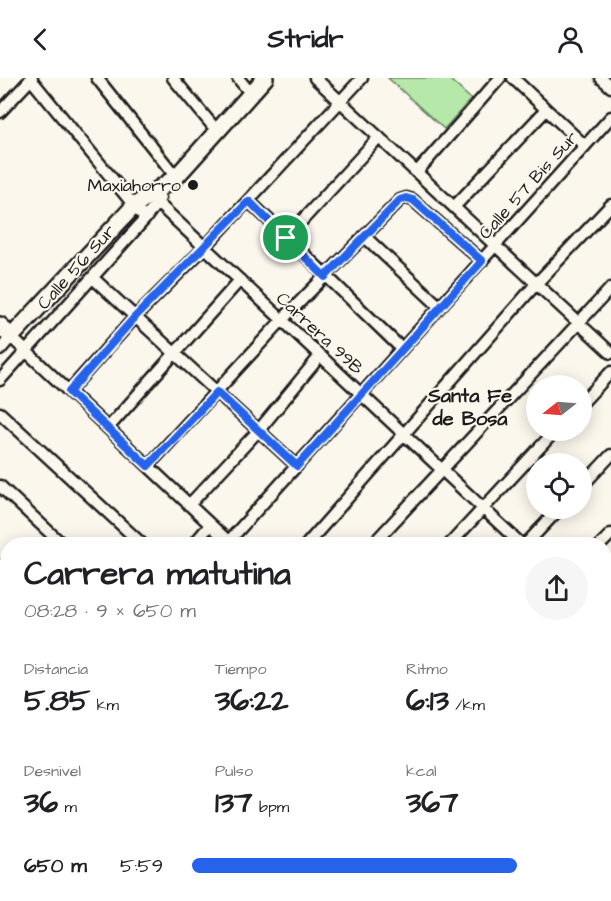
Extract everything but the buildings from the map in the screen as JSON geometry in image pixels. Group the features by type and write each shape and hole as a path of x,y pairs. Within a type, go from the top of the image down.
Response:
{"street":[{"path":"0,112 31,78 145,219"},
{"path":"97,78 176,177"},
{"path":"173,78 217,131"},
{"path":"238,78 251,94"},
{"name":"Calle 56 Sur","path":"0,350 134,206 153,199 176,177 265,78"},
{"path":"315,78 611,354"},
{"path":"69,392 135,317 249,201 362,78"},
{"path":"417,172 500,78"},
{"path":"513,78 585,146"},
{"path":"454,207 546,110"},
{"name":"Calle 57 Bis Sur","path":"235,537 611,117"},
{"path":"286,238 379,138"},
{"path":"148,466 282,320 400,200 406,198 413,200 482,261"},
{"name":"Calle 56 Sur","path":"0,380 145,219 153,199"},
{"name":"Carrera 99B","path":"153,199 513,537"},
{"path":"249,201 402,349"},
{"path":"313,537 536,284 611,205"},
{"path":"364,236 440,307"},
{"path":"93,278 297,466"},
{"path":"108,428 240,280"},
{"path":"380,537 611,288"},
{"path":"0,325 223,537"},
{"path":"189,505 259,430 320,356"},
{"path":"592,392 611,372"},
{"path":"0,413 134,537"},
{"path":"457,537 546,441"},
{"path":"592,475 611,455"},
{"path":"0,486 55,537"},
{"path":"533,537 550,519"},
{"path":"200,537 210,525"}],"green space":[{"path":"388,78 448,78 471,99 444,129"}],"place":[{"name":"Maxiahorro","path":"193,185"}],"district":[{"name":"Santa Fe de Bosa","path":"470,406"}],"route":[{"path":"406,198 413,200 482,261 297,466 217,392 148,466 69,392 135,317 249,201 286,238 325,277 400,200 406,198"}]}
